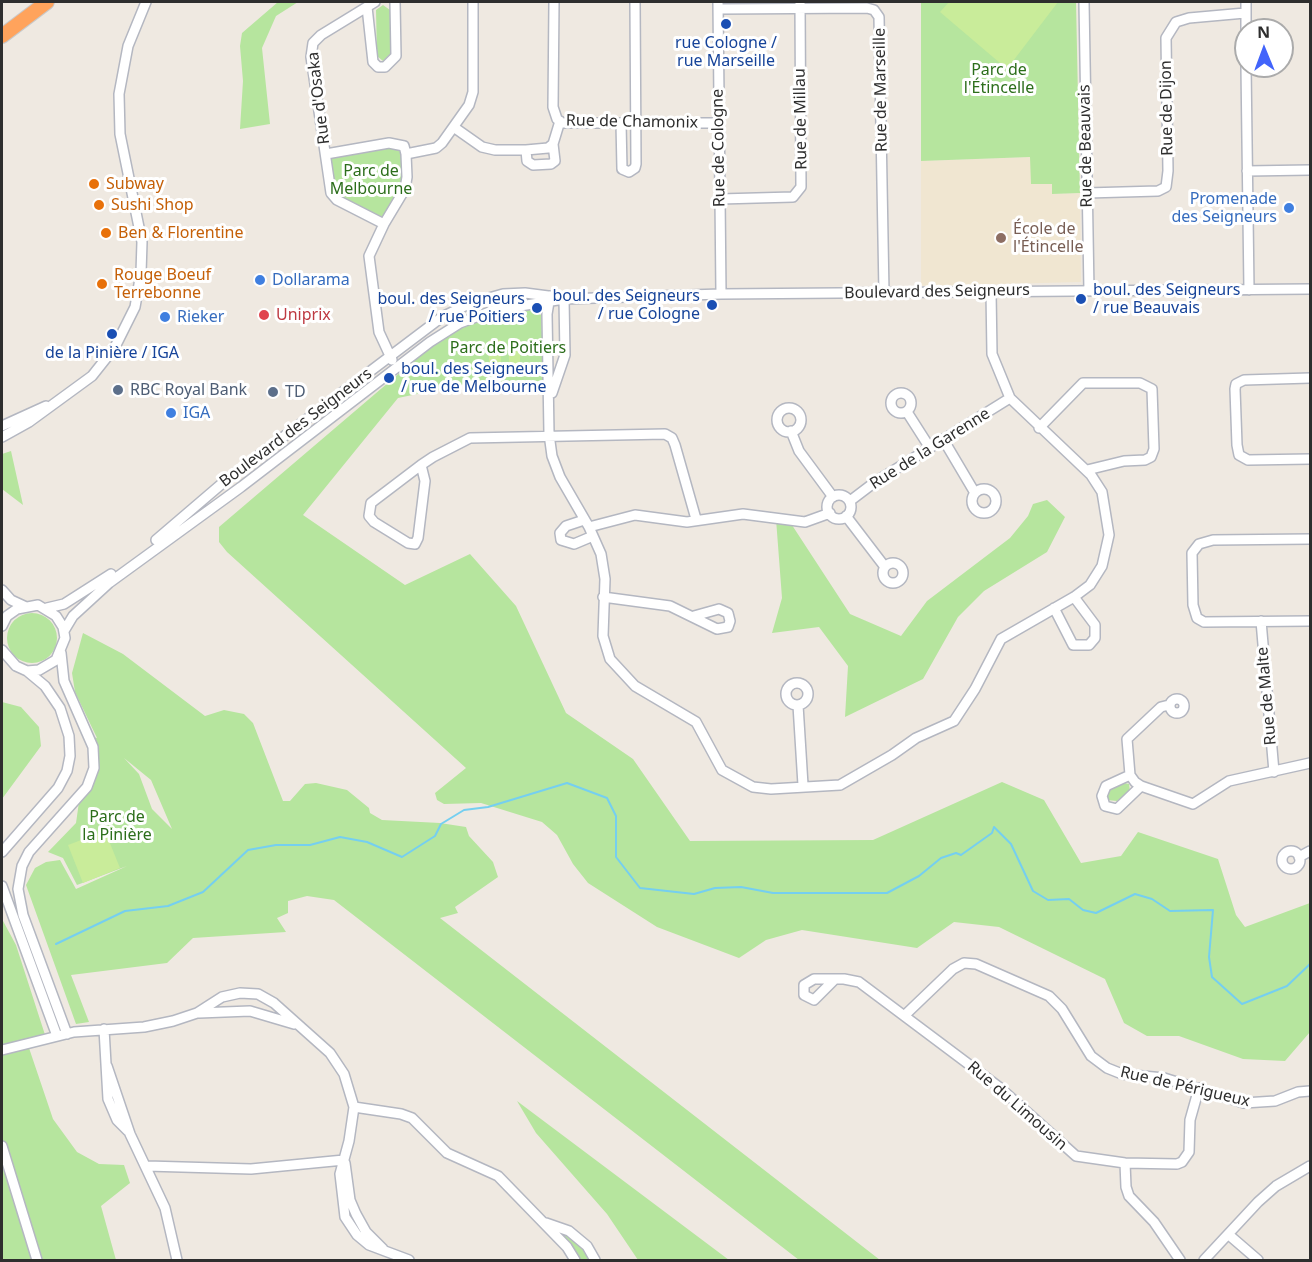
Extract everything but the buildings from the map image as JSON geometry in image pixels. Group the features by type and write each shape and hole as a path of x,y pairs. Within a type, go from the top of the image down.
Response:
{"highway":[{"path":"2,36 47,2"}],"street":[{"path":"2,437 67,396 92,376 109,357 129,322 139,289 142,242 121,140 119,101 128,46 146,2"},
{"name":"Rue d'Osaka","path":"384,224 337,200 331,193 311,49 321,35 371,4 373,62 378,67 385,67 396,56 395,2"},
{"path":"406,153 436,148 455,128 469,105 473,92 473,2"},
{"name":"Rue de Chamonix","path":"554,2 553,107 560,121 569,124 718,123"},
{"path":"621,123 622,169 629,172 635,168 637,123 635,2"},
{"name":"Rue de Beauvais","path":"1084,2 1089,291"},
{"path":"1245,18 1246,2"},
{"name":"Rue de Marseille","path":"718,5 867,8 874,10 879,17 884,293"},
{"name":"Rue de Cologne","path":"718,5 721,294"},
{"name":"Rue de Millau","path":"720,199 794,197 801,187 800,5"},
{"name":"Rue de Dijon","path":"1087,193 1158,191 1166,188 1168,171 1166,38 1176,22 1182,20 1201,15 1245,13"},
{"path":"1246,78 1249,290"},
{"path":"526,150 527,161 534,165 551,164 555,160 553,144 560,121"},
{"path":"455,128 482,147 526,150 548,148 553,144"},
{"path":"326,154 389,143 404,147 407,177 405,189 384,224 369,256 378,327 389,356 397,367"},
{"path":"1247,171 1311,170"},
{"name":"Boulevard des Seigneurs","path":"64,630 73,616 109,583 447,330 474,316 549,299 564,298 721,294 1311,289"},
{"path":"549,299 547,314 549,434 560,477 589,527 603,566 603,636 610,659 635,686 696,722 723,770 753,787 771,789 847,783 916,738 954,721 975,690 1001,639 1074,597 1096,576 1106,555 1109,535 1104,500 1095,480 1010,398 992,354 991,292"},
{"name":"Boulevard des Seigneurs","path":"47,608 64,604 118,568 225,481 437,320 471,303 509,294 549,299"},
{"path":"550,396 565,355 564,298"},
{"path":"1311,378 1244,380 1236,384 1235,389 1239,455 1248,460 1311,459"},
{"path":"1039,428 1074,389 1083,383 1140,382 1152,389 1154,449 1151,457 1087,470"},
{"path":"2,426 67,396"},
{"name":"Rue de la Garenne","path":"850,501 1010,398"},
{"path":"907,412 930,448"},
{"path":"791,431 799,451 833,497"},
{"path":"421,465 425,481 418,538 415,543 408,543 374,522 369,510 371,503 421,465 470,438 549,434 665,434 672,438 675,445 696,519"},
{"path":"943,439 975,493"},
{"path":"841,495 850,501 851,508 846,516 839,518 830,513 828,506 833,497 841,495"},
{"path":"589,527 635,515 687,522 743,514 805,522 830,513"},
{"path":"846,516 885,567"},
{"path":"1311,539 1213,540 1198,544 1192,552 1193,605 1197,618 1210,622 1311,621"},
{"path":"2,590 11,600 24,606"},
{"path":"603,597 670,606 694,616"},
{"path":"1054,608 1073,645 1089,645 1095,639 1095,625 1074,597"},
{"path":"2,623 10,613 24,606 38,605 47,608 59,619 64,630 61,654 64,681 93,747 94,768 87,787 28,852 22,866 18,889 23,915 62,1035"},
{"name":"Rue de Malte","path":"1261,621 1274,772"},
{"path":"2,650 16,666"},
{"path":"27,670 46,667 61,654"},
{"path":"2,852 58,788 70,760 69,736 60,708 45,686 27,670 16,666 3,668"},
{"path":"798,705 803,785"},
{"path":"1169,705 1161,707 1129,735 1126,745 1130,775 1141,786 1193,804 1220,784 1311,763"},
{"path":"1130,775 1106,786 1102,796 1105,806 1117,808 1141,786"},
{"path":"1299,857 1311,851"},
{"path":"2,886 62,1035"},
{"name":"Rue de Périgueux","path":"905,1015 953,969 964,963 976,964 1049,996 1062,1009 1091,1056 1107,1068 1122,1074 1164,1078 1244,1103 1275,1101 1298,1092 1311,1091"},
{"name":"Rue du Limousin","path":"835,979 859,982 905,1015 999,1087 1076,1156 1125,1163 1177,1164 1187,1158 1190,1120 1199,1088"},
{"path":"197,1013 222,997 240,993 258,994 274,1003 330,1053 344,1074 354,1107 344,1160 350,1200 366,1232 386,1253 409,1260"},
{"path":"2,1050 62,1035 104,1029 144,1027 197,1013 250,1011 299,1026"},
{"path":"104,1029 107,1066 130,1134 165,1208 177,1260"},
{"path":"354,1107 401,1114 412,1118 447,1153 498,1176 567,1247 575,1260"},
{"path":"2,1146 37,1260"},
{"path":"147,1166 250,1169 344,1160"},
{"path":"1125,1163 1129,1196 1154,1222 1180,1260"},
{"path":"1204,1260 1276,1186 1311,1166"},
{"path":"543,1222 569,1231 587,1246 595,1260"},
{"path":"1229,1235 1258,1260"}],"shaded area":[{"name":"École de l'Étincelle","path":"1030,157 1052,184 1053,194 1080,193 1081,282 921,286 921,161"}],"green space":[{"path":"278,2 298,2 276,16 262,48 270,124 240,129 243,81 240,46 242,33"},
{"name":"Parc de l'Étincelle","path":"921,2 1076,2 1080,193 1052,194 1052,184 1031,184 1030,157 921,161"},
{"path":"949,2 1058,2 1007,69 940,12"},
{"path":"383,5 390,10 390,54 383,61 377,56 376,10"},
{"name":"Parc de Melbourne","path":"389,143 404,146 407,177 384,224 337,200 326,154"},
{"name":"Parc de Poitiers","path":"534,309 541,315 544,381 475,382 398,398 303,515 405,585 470,554 516,606 566,713 633,759 690,841 873,840 1002,782 1044,800 1081,863 1121,856 1138,832 1218,859 1236,915 1245,927 1310,903 1310,1032 1285,1061 1243,1059 1179,1036 1147,1036 1124,1023 1105,979 999,927 954,922 917,948 802,930 766,940 739,958 657,927 588,883 573,864 557,835 542,822 481,803 444,804 437,800 435,793 466,768 227,552 219,542 219,527 443,336 487,318"},
{"path":"520,339 520,365 509,365 509,340"},
{"path":"489,340 501,340 501,365 489,365"},
{"path":"11,451 23,505 2,489 2,454"},
{"path":"1047,500 1065,517 1047,552 984,591 958,617 923,679 845,717 848,666 819,627 772,633 782,598 776,519 790,522 850,614 901,636 927,601 1010,538 1028,516 1033,504"},
{"path":"27,613 37,613 50,620 57,633 57,643 50,656 37,663 27,663 18,659 11,652 7,643 7,633 11,624 18,617"},
{"name":"Parc de la Pinière","path":"83,633 123,654 205,716 224,710 244,714 253,723 283,801 290,801 305,784 316,783 347,790 369,808 370,813 382,820 440,823 466,827 469,836 493,862 498,877 455,907 458,913 440,918 880,1260 799,1260 334,900 307,896 288,901 288,913 277,918 286,932 193,938 167,963 71,975 89,1022 76,1024 26,885 35,868 46,862 60,860 76,889 127,866 77,885 63,858 48,852 76,823 79,802 93,783 98,763 93,737 97,738 75,692 72,673","holes":["124,758 151,780 172,829 152,809 139,774"]},
{"path":"2,702 21,707 39,727 41,746 2,799"},
{"path":"1124,783 1129,784 1130,791 1117,801 1107,800 1110,788"},
{"path":"105,831 120,868 83,883 68,845"},
{"path":"2,919 16,945 47,1041 29,1048 53,1119 77,1152 99,1164 124,1165 130,1183 101,1206 116,1260 2,1260"},
{"path":"517,1101 729,1260 638,1260 607,1214 536,1133"},
{"path":"543,1222 569,1231 595,1260 575,1260"}],"waterway":[{"path":"56,944 125,911 168,906 203,892 248,850 276,845 310,845 340,837 367,842 402,857 435,836 441,824 464,810 488,807 567,783 607,798 616,816 616,857 640,888 694,894 715,888 741,887 773,893 887,893 919,876 941,858 956,853 961,855 992,833 994,827 1011,844 1033,891 1048,900 1069,899 1083,910 1096,913 1135,894 1152,899 1170,911 1213,910 1209,957 1212,977 1242,1004 1287,986 1310,964"}],"place":[{"name":"rue Cologne / rue Marseille","path":"726,24"},
{"name":"Subway","path":"94,184"},
{"name":"Sushi Shop","path":"99,205"},
{"name":"Promenade des Seigneurs","path":"1289,208"},
{"name":"Ben & Florentine","path":"106,233"},
{"name":"École de l'Étincelle","path":"1001,238"},
{"name":"Dollarama","path":"260,280"},
{"name":"Rouge Boeuf Terrebonne","path":"102,284"},
{"name":"boul. des Seigneurs / rue Beauvais","path":"1081,299"},
{"name":"boul. des Seigneurs / rue Cologne","path":"712,305"},
{"name":"boul. des Seigneurs / rue Poitiers","path":"537,308"},
{"name":"Uniprix","path":"264,315"},
{"name":"Rieker","path":"165,317"},
{"name":"de la Pinière / IGA","path":"112,334"},
{"name":"boul. des Seigneurs / rue de Melbourne","path":"389,378"},
{"name":"RBC Royal Bank","path":"118,390"},
{"name":"TD","path":"273,392"},
{"name":"IGA","path":"171,413"}]}
